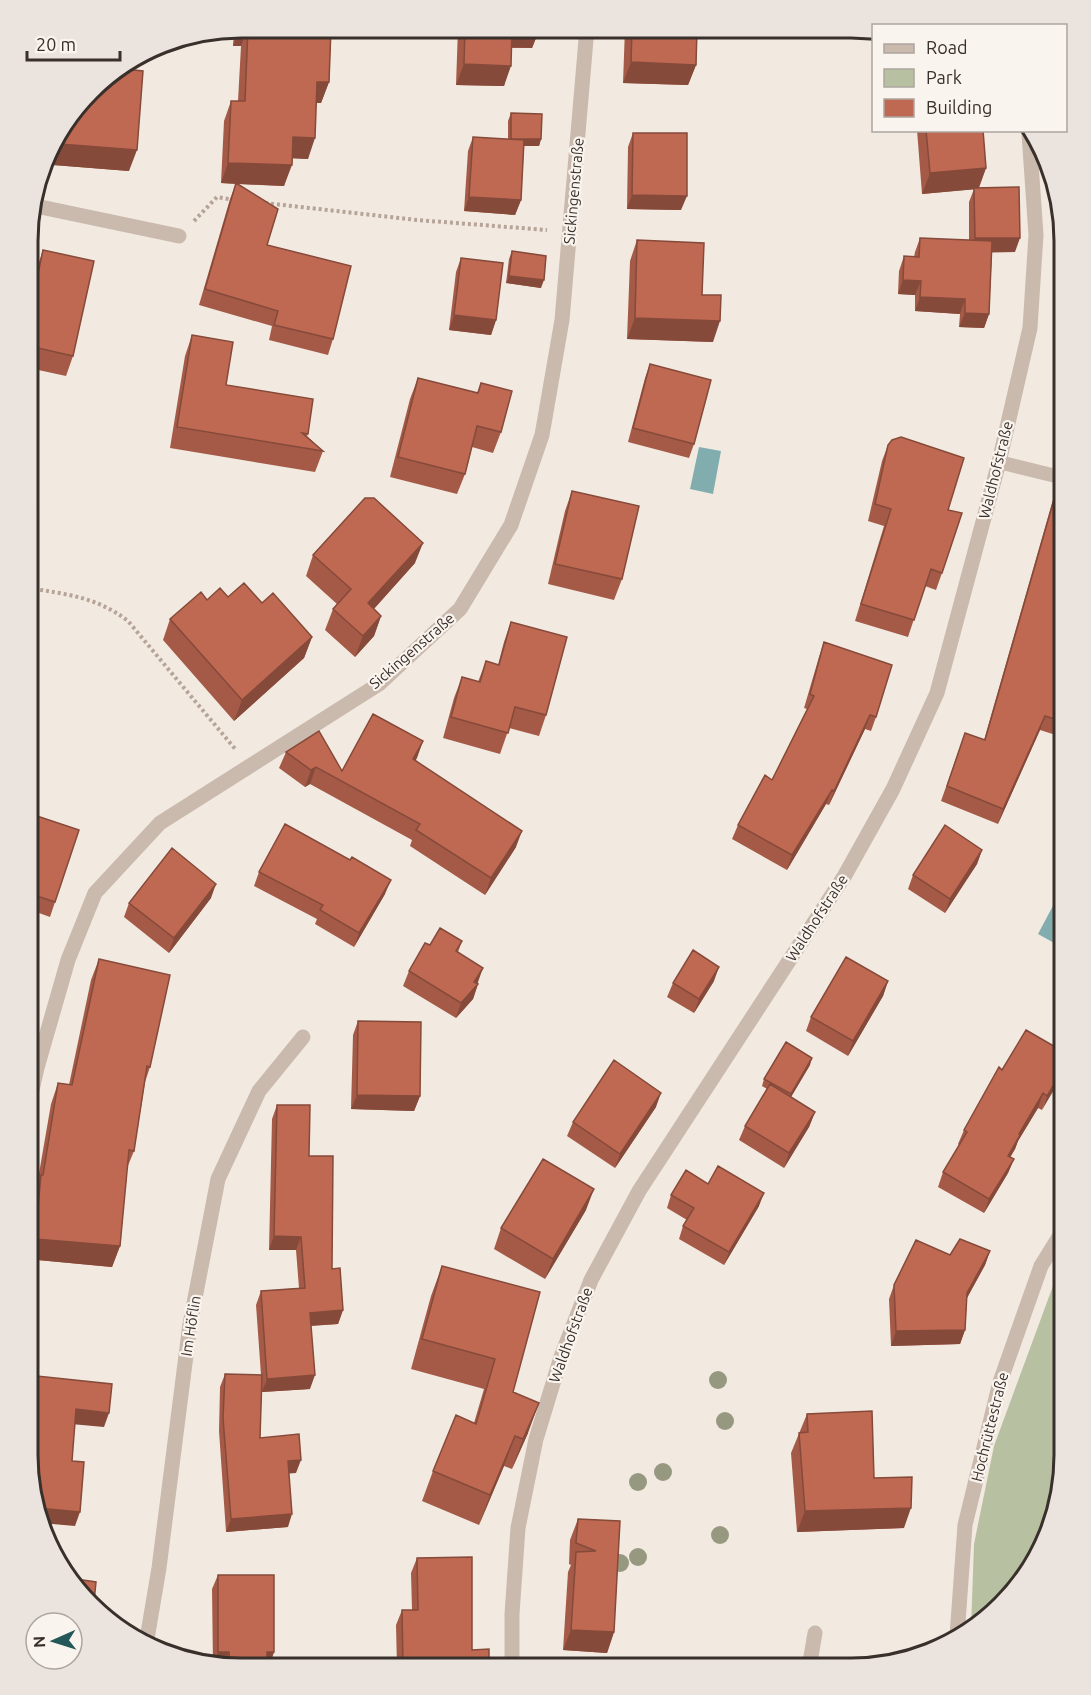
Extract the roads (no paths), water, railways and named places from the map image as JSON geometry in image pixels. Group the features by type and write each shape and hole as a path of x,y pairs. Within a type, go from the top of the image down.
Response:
{"street":[{"name":"Sickingenstraße","path":"38,1065 68,960 96,893 160,823 379,684 460,609 511,525 542,435 562,320 586,38"},
{"name":"Waldhofstraße","path":"512,1658 512,1614 518,1528 536,1439 561,1357 591,1280 639,1191 845,875 893,789 937,693 999,462 1030,328 1036,235 1030,147"},
{"path":"40,207 179,236"},
{"name":"Im Höflin","path":"148,1634 159,1568 190,1324 218,1179 259,1091 303,1037"},
{"name":"Hochrüttestraße","path":"958,1626 965,1525 1000,1382 1041,1266 1053,1246"},
{"path":"811,1658 815,1633"}],"lane":[{"path":"999,462 1054,475"}],"water":[{"path":"699,447 721,451 713,494 690,489"},
{"path":"1053,905 1053,943 1038,934"}]}
